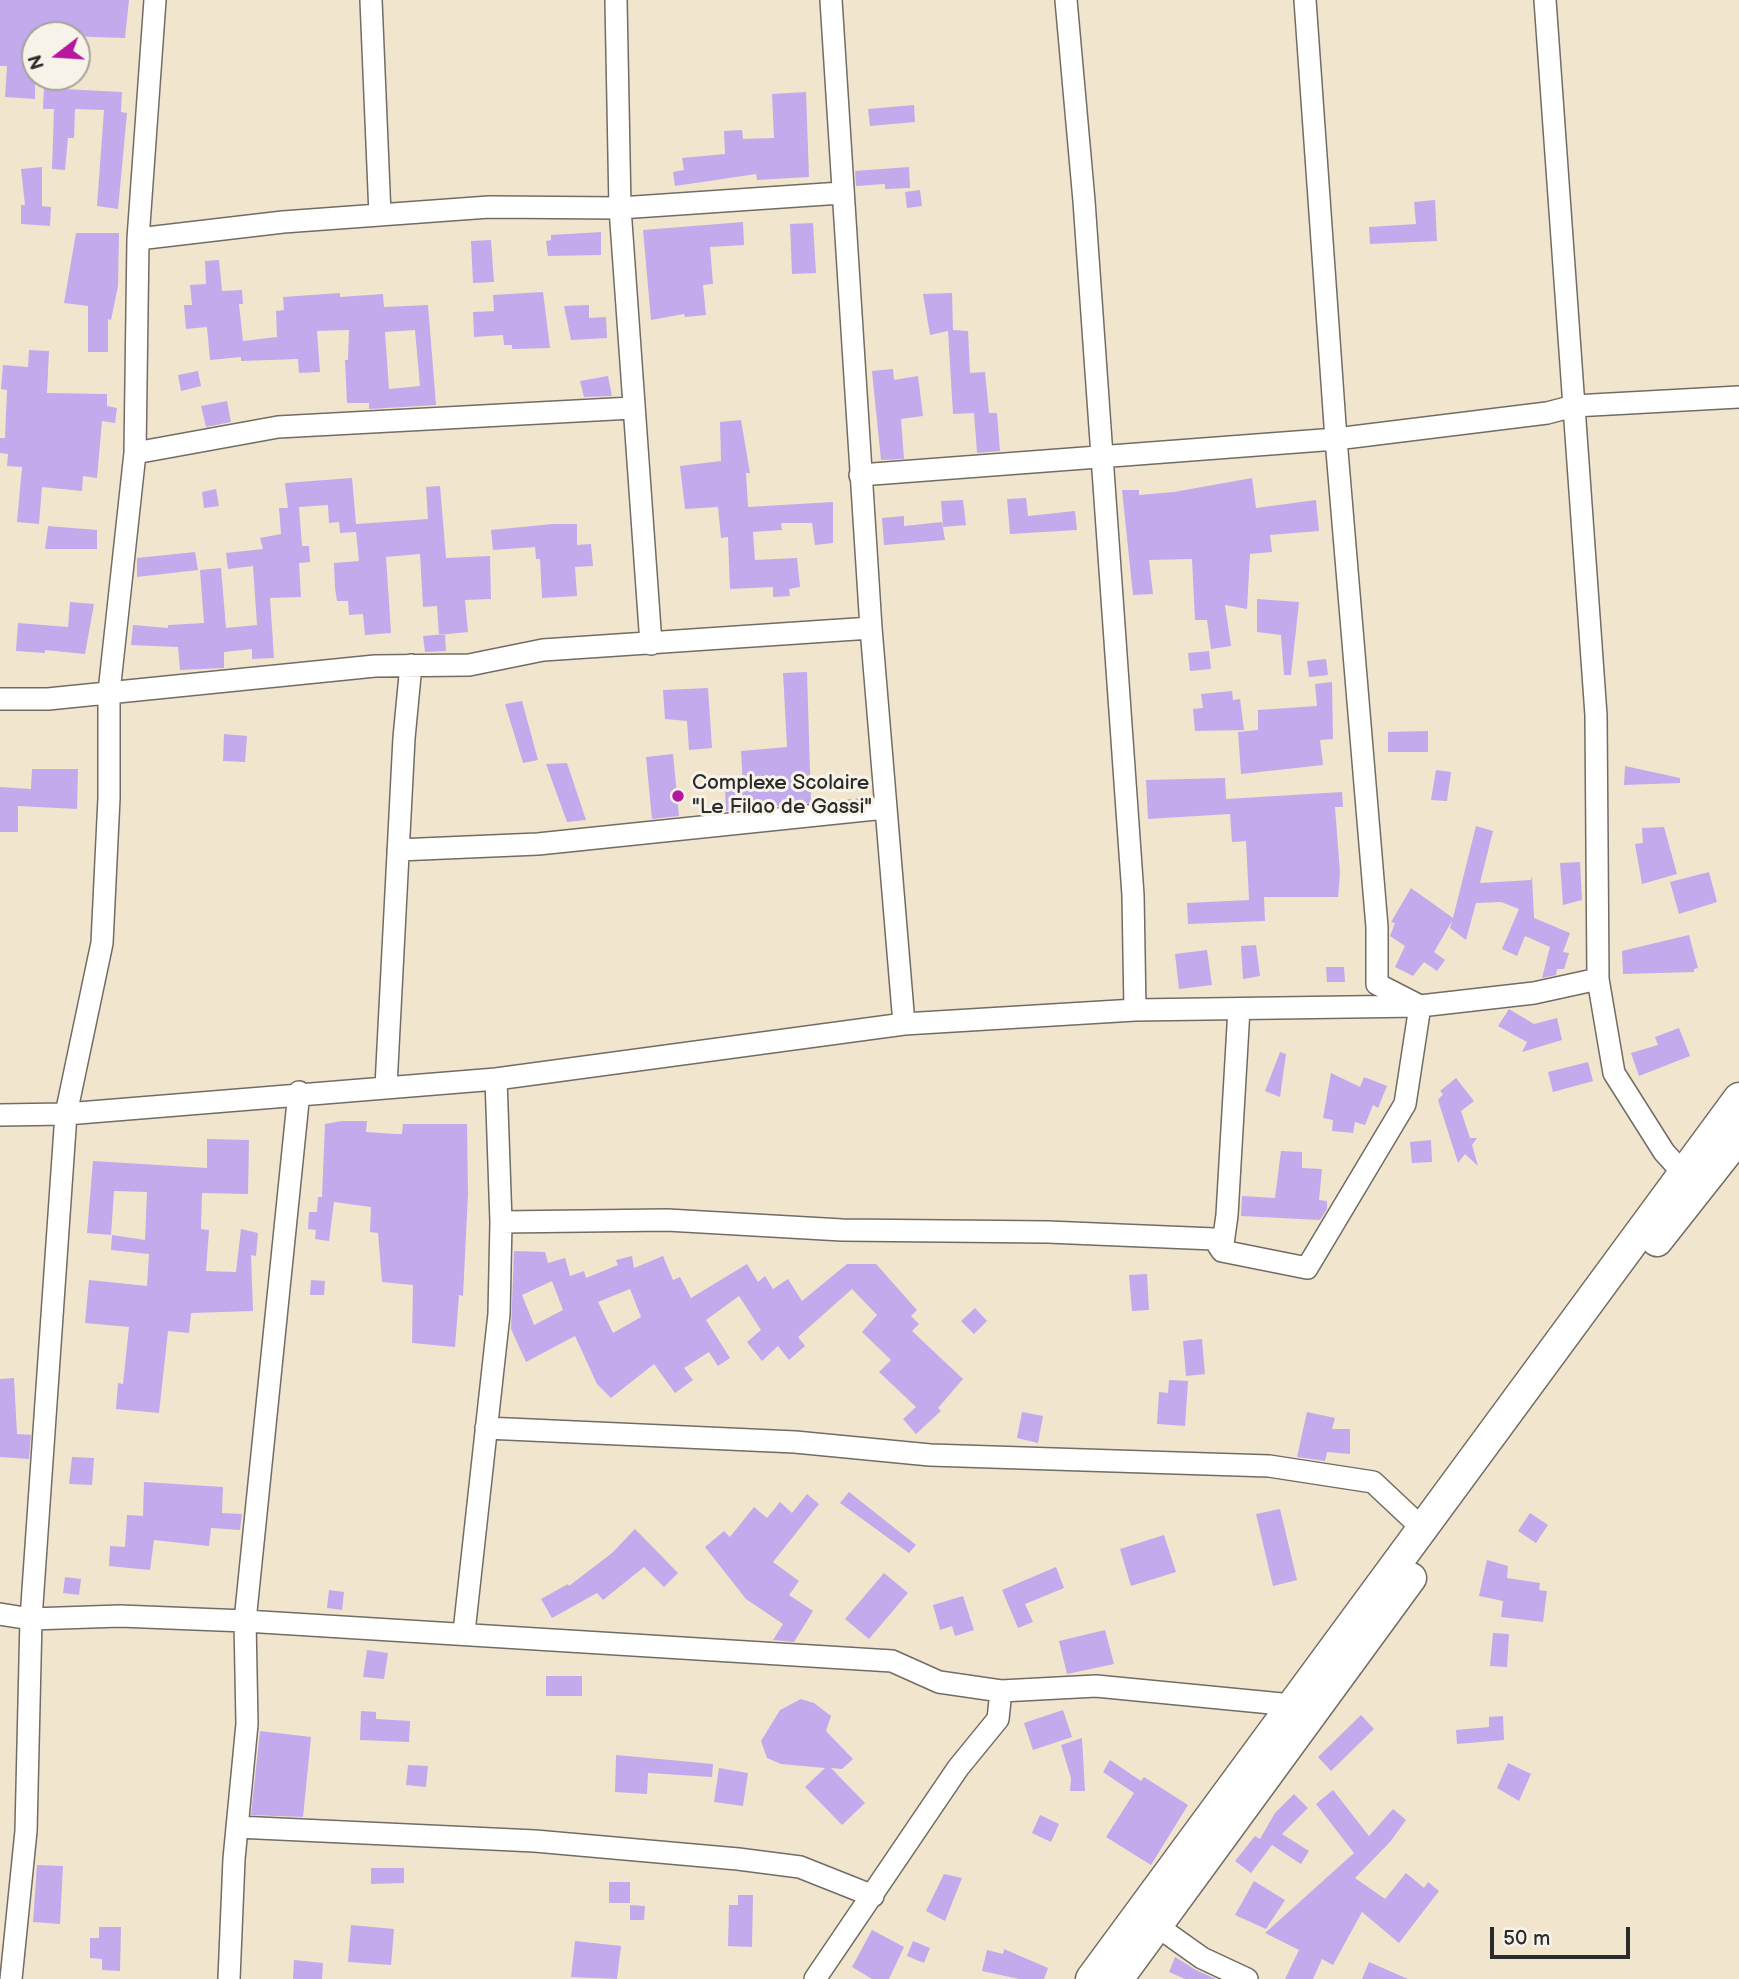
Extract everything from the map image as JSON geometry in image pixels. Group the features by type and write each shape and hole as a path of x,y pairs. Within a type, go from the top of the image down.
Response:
{"main road":[{"path":"1118,1979 1594,1310 1683,1173 1739,1098"},
{"path":"1091,1979 1422,1528 1594,1310 1739,1137"}],"street":[{"path":"11,1979 26,1831 31,1619 66,1114 102,943 109,798 109,692 135,453 138,239 155,0"},
{"path":"371,0 380,215"},
{"path":"616,0 620,208 632,408 651,644"},
{"path":"831,0 860,475 904,1024"},
{"path":"1066,0 1133,894 1135,1010"},
{"path":"1305,0 1336,439 1377,927 1377,984 1420,1006"},
{"path":"1545,0 1596,715 1598,979 1614,1073 1664,1152 1683,1173"},
{"path":"138,239 489,207 620,208 841,193"},
{"path":"860,475 1336,439 1547,413 1574,407 1739,397"},
{"path":"135,453 278,427 632,408"},
{"path":"0,699 48,699 411,665 469,665 543,650 871,628"},
{"path":"386,1086 404,738 411,665"},
{"path":"398,850 538,844 885,808"},
{"path":"0,1115 66,1114 496,1079 904,1024 1135,1010 1420,1006 1534,993 1598,979"},
{"path":"501,1222 667,1220 842,1230 1048,1232 1214,1239 1222,1251 1307,1268 1405,1104 1420,1006"},
{"path":"1222,1251 1227,1215 1239,1009"},
{"path":"464,1632 499,1314 501,1222 496,1079"},
{"path":"229,1979 237,1827 247,1724 245,1621 299,1093"},
{"path":"486,1428 795,1442 930,1455 1269,1466 1373,1482 1422,1528"},
{"path":"0,1614 31,1619 120,1616 464,1632 611,1645 892,1661 939,1682 1000,1691 1096,1686 1292,1705"},
{"path":"816,1979 958,1768 998,1719 1000,1691"},
{"path":"237,1827 535,1840 738,1858 800,1867 873,1896"},
{"path":"1157,1927 1202,1958 1247,1979"}],"building":[{"path":"0,0 129,0 125,38 91,37 91,21 21,21 21,91 35,91 35,99 5,97 7,66 0,66"},
{"path":"44,91 122,92 121,112 127,113 118,209 97,206 104,110 75,109 74,138 68,138 65,170 52,169 54,109 43,109"},
{"path":"806,92 809,177 757,180 756,174 675,186 673,172 684,170 682,158 725,154 724,131 742,130 743,139 774,138 772,94"},
{"path":"914,105 915,122 870,126 868,109"},
{"path":"42,167 42,206 51,207 50,226 21,224 21,205 25,205 21,169"},
{"path":"909,167 910,188 885,189 885,184 856,186 855,171"},
{"path":"920,190 922,206 907,208 905,192"},
{"path":"1435,200 1437,241 1370,244 1369,227 1416,224 1414,202"},
{"path":"743,222 744,245 710,247 713,284 703,285 706,315 685,317 684,314 651,320 643,230"},
{"path":"813,223 816,273 792,274 790,224"},
{"path":"601,232 601,255 548,256 546,241 551,240 551,235"},
{"path":"76,233 119,233 118,286 111,320 108,319 108,352 88,352 88,306 64,303"},
{"path":"491,240 494,282 473,283 471,241"},
{"path":"219,260 222,291 242,290 243,304 239,304 243,341 277,337 276,311 284,310 283,297 340,293 340,297 383,294 384,307 428,305 436,405 369,409 369,403 347,403 345,360 348,360 349,330 317,331 320,372 299,373 298,359 241,361 241,357 210,360 207,327 186,329 184,305 192,305 190,285 206,284 205,261","holes":["415,330 420,386 389,389 385,332"]},
{"path":"543,292 550,348 512,349 512,345 504,345 503,335 474,337 473,312 494,311 493,295"},
{"path":"952,293 953,330 968,331 970,373 985,372 989,413 997,413 1000,451 977,453 974,413 953,414 948,331 930,335 923,294"},
{"path":"589,305 589,318 606,317 607,338 571,340 564,306"},
{"path":"29,350 49,351 47,393 107,394 107,406 117,408 115,423 102,421 97,478 83,476 82,491 42,487 39,524 17,522 22,467 7,466 8,454 0,453 0,438 5,438 7,390 1,389 3,365 28,367"},
{"path":"893,369 894,380 918,376 923,416 901,419 904,459 881,460 872,371"},
{"path":"198,371 201,386 181,391 178,375"},
{"path":"608,376 612,396 584,397 580,381"},
{"path":"227,401 231,422 206,427 201,406"},
{"path":"741,420 750,473 746,473 748,507 833,502 833,543 815,545 812,523 781,523 782,530 753,532 755,560 797,558 800,587 789,589 790,596 773,597 773,587 730,589 728,537 721,538 718,507 685,509 680,466 721,461 720,422"},
{"path":"352,478 356,524 428,519 426,487 440,486 446,558 490,556 491,599 465,600 468,632 439,635 437,606 423,607 420,554 386,557 391,633 365,635 363,614 349,615 348,601 337,601 335,588 334,563 359,561 356,532 340,533 339,522 329,523 328,505 299,507 302,546 309,546 310,562 299,563 301,597 270,598 274,658 252,659 252,649 224,652 224,668 180,670 178,647 131,645 133,625 168,628 168,625 204,623 200,570 221,568 226,628 257,625 253,566 228,569 226,553 263,549 260,538 281,534 279,508 288,508 285,483"},
{"path":"1252,478 1256,508 1316,500 1319,531 1270,535 1272,552 1250,554 1247,609 1225,605 1231,646 1211,649 1207,620 1195,620 1192,559 1149,560 1153,594 1133,595 1122,490 1139,490 1139,495 1174,492"},
{"path":"216,489 219,506 204,508 202,492"},
{"path":"1026,498 1028,516 1075,511 1077,530 1010,534 1007,499"},
{"path":"963,500 966,525 943,527 941,501"},
{"path":"904,516 904,526 942,522 945,540 884,545 882,518"},
{"path":"577,524 577,545 591,544 593,566 575,567 577,596 542,598 540,559 536,559 535,547 493,550 491,530"},
{"path":"48,526 97,530 97,549 45,549"},
{"path":"195,552 198,570 137,577 137,558"},
{"path":"1257,599 1299,602 1291,675 1284,675 1281,635 1257,632"},
{"path":"70,602 94,604 85,654 45,650 45,653 16,651 18,623 68,627"},
{"path":"445,634 446,651 425,652 423,636"},
{"path":"1209,651 1211,669 1190,671 1188,653"},
{"path":"1326,659 1328,675 1309,677 1307,661"},
{"path":"807,672 811,803 726,811 725,788 743,786 741,751 787,747 783,673"},
{"path":"1332,682 1333,739 1320,740 1323,765 1241,774 1238,732 1258,730 1258,710 1317,706 1315,684"},
{"path":"708,688 712,748 689,750 687,721 665,719 663,690"},
{"path":"1232,691 1233,700 1240,699 1244,730 1195,731 1193,709 1203,708 1201,694"},
{"path":"522,701 538,760 523,763 505,704"},
{"path":"1428,731 1428,752 1388,752 1388,732"},
{"path":"224,734 247,736 245,762 223,761"},
{"path":"673,754 679,816 652,819 646,757"},
{"path":"567,763 586,820 567,822 546,764"},
{"path":"1625,766 1680,778 1680,783 1624,785"},
{"path":"32,769 78,769 77,809 18,806 18,832 0,832 0,787 31,789"},
{"path":"1436,770 1451,772 1447,801 1431,800"},
{"path":"1225,778 1226,799 1342,792 1343,807 1335,807 1340,873 1338,897 1264,897 1265,921 1188,924 1187,903 1249,900 1246,841 1232,842 1230,814 1148,819 1146,780"},
{"path":"1476,826 1493,831 1480,883 1531,880 1532,876 1534,918 1570,933 1563,952 1569,953 1564,969 1557,969 1556,975 1542,978 1550,947 1525,936 1517,956 1502,949 1519,909 1501,902 1476,903 1466,940 1450,928 1452,921 1434,952 1445,960 1437,971 1424,962 1413,976 1395,967 1405,946 1390,936 1395,923 1391,922 1411,888 1453,918"},
{"path":"1664,827 1677,874 1642,884 1635,844 1643,843 1642,828"},
{"path":"1580,862 1582,900 1563,905 1560,863"},
{"path":"1709,872 1717,902 1679,914 1670,882"},
{"path":"1689,935 1698,968 1694,969 1694,972 1623,974 1622,951"},
{"path":"1256,945 1260,976 1243,979 1241,946"},
{"path":"1207,950 1212,985 1179,989 1175,954"},
{"path":"1326,967 1344,967 1345,982 1327,982"},
{"path":"1509,1009 1534,1024 1557,1018 1562,1040 1522,1052 1527,1042 1498,1026"},
{"path":"1679,1028 1690,1056 1639,1076 1631,1053 1658,1045 1655,1037"},
{"path":"1280,1052 1286,1054 1280,1097 1265,1091"},
{"path":"1588,1062 1593,1081 1553,1092 1548,1072"},
{"path":"1331,1073 1360,1087 1364,1077 1387,1086 1378,1108 1373,1105 1365,1125 1355,1122 1353,1133 1332,1131 1333,1120 1323,1118"},
{"path":"1456,1078 1474,1101 1461,1111 1470,1138 1477,1138 1472,1145 1478,1166 1465,1154 1458,1163 1438,1100 1443,1094 1440,1091"},
{"path":"367,1121 366,1132 396,1134 402,1134 403,1124 467,1124 468,1194 463,1296 459,1295 455,1347 412,1343 413,1285 382,1282 378,1233 370,1232 371,1207 334,1202 329,1241 315,1239 316,1230 308,1229 309,1212 317,1212 318,1197 322,1197 325,1124"},
{"path":"207,1139 249,1140 248,1194 202,1193 201,1229 209,1230 206,1271 236,1272 241,1229 258,1233 256,1256 251,1255 253,1311 191,1313 189,1333 168,1331 159,1413 116,1409 118,1383 123,1384 129,1327 85,1323 89,1280 147,1286 149,1254 111,1250 112,1235 145,1240 147,1192 114,1191 111,1235 87,1233 93,1161 207,1168"},
{"path":"1431,1140 1432,1162 1412,1163 1410,1142"},
{"path":"1281,1151 1302,1152 1302,1168 1322,1169 1319,1200 1327,1201 1327,1209 1320,1220 1241,1216 1242,1196 1275,1198"},
{"path":"514,1251 545,1252 548,1263 565,1258 570,1276 584,1271 586,1278 618,1265 616,1260 632,1256 634,1268 663,1256 673,1280 680,1277 691,1298 747,1264 758,1282 765,1276 773,1289 788,1279 802,1301 847,1264 876,1264 917,1310 911,1316 919,1324 912,1331 963,1379 938,1408 941,1411 916,1434 903,1419 916,1407 879,1372 891,1360 862,1332 877,1315 852,1289 798,1337 805,1346 789,1360 778,1346 762,1361 747,1342 761,1330 739,1296 706,1320 730,1358 718,1366 709,1352 684,1368 693,1380 675,1393 654,1364 611,1398 597,1384 575,1336 526,1362 511,1329","holes":["552,1281 563,1310 534,1325 522,1295","630,1289 641,1317 613,1333 598,1302"]},
{"path":"1147,1274 1149,1310 1132,1311 1129,1275"},
{"path":"311,1280 325,1281 324,1295 310,1295"},
{"path":"975,1308 987,1321 974,1334 961,1321"},
{"path":"1202,1339 1205,1374 1186,1376 1183,1341"},
{"path":"14,1378 17,1434 31,1435 29,1459 0,1457 0,1379"},
{"path":"1169,1380 1188,1381 1185,1426 1157,1424 1159,1392 1168,1393"},
{"path":"1022,1412 1043,1416 1038,1443 1017,1438"},
{"path":"1307,1412 1335,1418 1332,1429 1350,1429 1350,1454 1327,1452 1325,1461 1297,1457"},
{"path":"72,1457 94,1458 92,1485 69,1484"},
{"path":"144,1482 223,1487 222,1513 242,1514 240,1530 211,1528 209,1546 154,1540 150,1570 109,1566 110,1546 125,1547 127,1515 143,1516"},
{"path":"849,1492 916,1545 909,1553 840,1503"},
{"path":"807,1494 819,1504 773,1562 799,1581 789,1595 813,1611 794,1642 773,1640 783,1624 746,1599 705,1547 724,1531 730,1537 754,1507 767,1518 780,1502 792,1513"},
{"path":"1280,1509 1297,1580 1273,1586 1256,1514"},
{"path":"1530,1513 1548,1525 1536,1543 1518,1531"},
{"path":"635,1529 678,1573 664,1587 644,1567 603,1600 597,1593 552,1618 541,1599 568,1584 569,1586 612,1553"},
{"path":"1164,1535 1176,1572 1131,1586 1120,1549"},
{"path":"1487,1560 1508,1566 1507,1578 1540,1583 1539,1590 1547,1591 1543,1622 1501,1617 1503,1601 1479,1596"},
{"path":"1056,1567 1064,1588 1025,1604 1033,1622 1018,1628 1002,1590"},
{"path":"884,1573 908,1593 869,1639 845,1619"},
{"path":"65,1577 81,1579 79,1595 63,1593"},
{"path":"329,1590 344,1592 342,1610 327,1608"},
{"path":"963,1596 974,1630 955,1636 952,1626 940,1630 933,1605"},
{"path":"1105,1630 1114,1664 1067,1674 1059,1641"},
{"path":"1493,1633 1509,1634 1507,1667 1490,1666"},
{"path":"367,1650 388,1653 384,1679 363,1677"},
{"path":"546,1676 582,1676 582,1696 546,1696"},
{"path":"801,1699 814,1703 831,1716 826,1731 853,1759 842,1769 831,1768 865,1803 842,1825 805,1787 825,1768 781,1764 767,1758 761,1741 780,1710"},
{"path":"1063,1710 1072,1737 1033,1750 1024,1723"},
{"path":"361,1711 376,1712 376,1719 410,1721 409,1742 360,1740"},
{"path":"1361,1715 1374,1729 1331,1771 1318,1757"},
{"path":"1503,1716 1504,1740 1457,1744 1456,1730 1489,1727 1489,1717"},
{"path":"260,1731 311,1737 303,1817 251,1815"},
{"path":"1082,1738 1085,1791 1070,1791 1071,1778 1061,1745"},
{"path":"616,1755 713,1764 712,1777 648,1773 647,1794 615,1792"},
{"path":"1110,1760 1141,1781 1144,1777 1188,1805 1151,1865 1106,1837 1134,1793 1103,1772"},
{"path":"1508,1763 1531,1774 1519,1801 1497,1788"},
{"path":"408,1765 428,1766 426,1787 406,1785"},
{"path":"719,1768 748,1773 743,1806 714,1802"},
{"path":"1333,1790 1369,1836 1393,1809 1406,1820 1390,1842 1355,1878 1385,1899 1406,1873 1424,1888 1428,1882 1439,1891 1399,1943 1362,1912 1333,1965 1322,1959 1313,1979 1285,1979 1299,1950 1265,1933 1354,1853 1316,1804"},
{"path":"1294,1794 1308,1808 1282,1834 1309,1851 1301,1864 1272,1845 1251,1873 1235,1861 1255,1836 1260,1839 1275,1813"},
{"path":"1040,1815 1059,1824 1051,1842 1032,1833"},
{"path":"37,1865 63,1866 60,1924 33,1922"},
{"path":"371,1868 404,1868 404,1883 371,1884"},
{"path":"944,1874 962,1878 945,1921 926,1911"},
{"path":"1254,1881 1285,1900 1266,1929 1235,1915"},
{"path":"609,1882 630,1882 630,1903 609,1903"},
{"path":"738,1895 753,1895 752,1947 728,1946 729,1905 738,1905"},
{"path":"630,1905 645,1906 644,1920 630,1920"},
{"path":"351,1925 394,1929 391,1965 348,1962"},
{"path":"99,1927 121,1927 120,1971 102,1970 102,1959 90,1958 90,1938 99,1938"},
{"path":"872,1930 904,1947 889,1979 872,1979 852,1967"},
{"path":"575,1941 621,1946 617,1979 571,1977"},
{"path":"913,1941 930,1948 924,1963 907,1956"},
{"path":"1004,1949 1048,1968 1044,1979 1019,1979 982,1971 987,1950 1003,1954"},
{"path":"1175,1957 1216,1979 1185,1979 1169,1972"},
{"path":"294,1960 323,1963 322,1979 293,1979"},
{"path":"1369,1962 1408,1979 1362,1979"}],"place":[{"name":"Complexe Scolaire \"Le Filao de Gassi\"","path":"678,796"}]}
